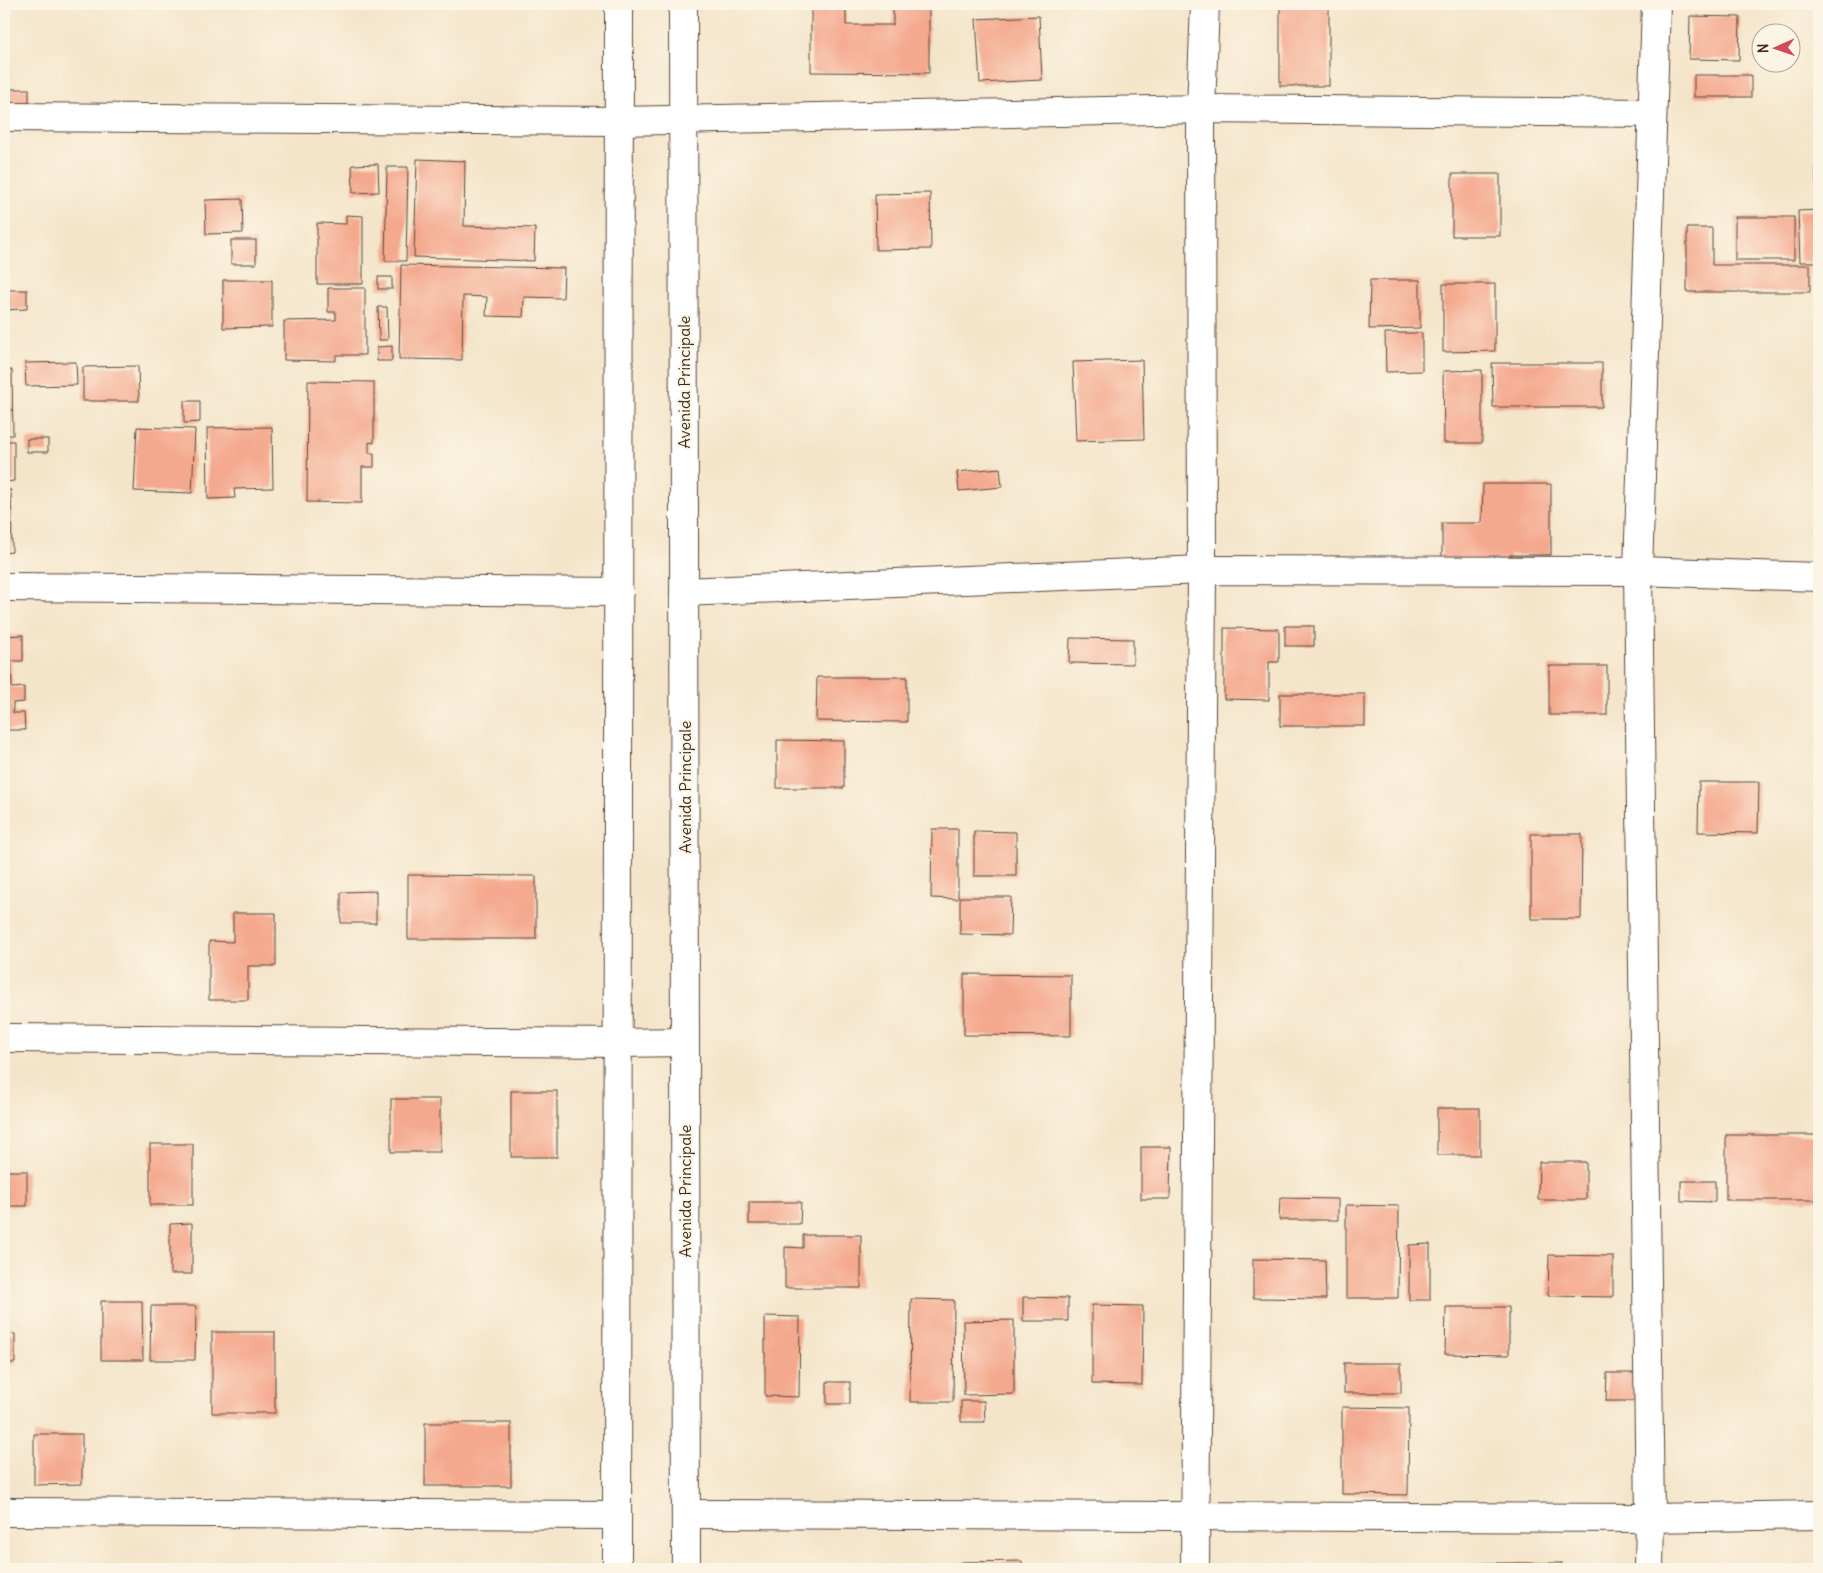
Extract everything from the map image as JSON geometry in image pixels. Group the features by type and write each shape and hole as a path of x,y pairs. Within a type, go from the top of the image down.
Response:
{"street":[{"path":"617,1569 619,4"},
{"name":"Avenida Principale","path":"683,4 686,1569"},
{"path":"1195,1569 1202,570 1201,109 1205,4"},
{"path":"1649,1569 1650,1518 1638,571 1656,4"},
{"path":"4,117 619,121 1201,109 1652,113"},
{"path":"684,592 1202,570 1638,571 1819,577"},
{"path":"4,587 619,592"},
{"path":"9,1038 685,1042"},
{"path":"4,1512 617,1515"},
{"path":"686,1514 1650,1518 1819,1515"}],"building":[{"path":"811,4 846,4 846,25 893,25 893,4 929,4 929,73 811,72"},
{"path":"1280,4 1329,4 1329,86 1280,86"},
{"path":"1039,16 1042,80 980,83 976,19"},
{"path":"1690,16 1740,17 1739,60 1689,59"},
{"path":"4,40 8,40 9,80 4,80"},
{"path":"1694,75 1751,75 1751,97 1694,97"},
{"path":"10,89 29,89 29,103 10,103"},
{"path":"417,159 465,161 464,226 535,228 534,261 414,257"},
{"path":"378,164 379,192 353,193 352,165"},
{"path":"1816,164 1819,164 1819,183 1816,183"},
{"path":"387,167 408,167 406,261 385,261"},
{"path":"1452,174 1500,174 1500,236 1452,236"},
{"path":"930,193 931,249 876,250 875,194"},
{"path":"242,199 243,233 206,234 205,200"},
{"path":"1819,210 1819,262 1800,262 1798,211"},
{"path":"346,215 363,216 363,284 317,284 317,223 346,224"},
{"path":"1735,217 1794,217 1794,260 1735,260"},
{"path":"1687,228 1712,228 1712,265 1810,265 1810,292 1687,292"},
{"path":"231,240 256,240 256,264 231,264"},
{"path":"401,265 564,268 563,298 524,297 523,317 486,316 487,297 463,296 462,360 399,359"},
{"path":"378,277 392,277 392,289 378,289"},
{"path":"223,280 272,280 272,327 223,328"},
{"path":"1370,280 1420,280 1420,328 1369,329"},
{"path":"1443,284 1495,284 1495,351 1443,352"},
{"path":"328,288 365,288 365,355 336,355 336,361 284,360 284,321 336,320 336,312 328,312"},
{"path":"4,290 27,290 27,309 4,310"},
{"path":"378,307 387,307 388,340 379,340"},
{"path":"1385,333 1422,333 1422,371 1386,372"},
{"path":"392,346 392,361 377,361 377,347"},
{"path":"1142,360 1144,439 1076,441 1073,362"},
{"path":"76,362 77,385 26,386 25,363"},
{"path":"1492,363 1602,363 1602,407 1493,407"},
{"path":"138,366 139,401 83,401 83,367"},
{"path":"4,370 12,370 13,435 4,435"},
{"path":"1482,370 1482,443 1444,443 1443,371"},
{"path":"308,381 374,382 374,443 369,442 369,453 374,453 374,467 362,467 362,503 307,502"},
{"path":"184,401 200,401 200,422 184,423"},
{"path":"137,427 195,429 192,493 134,491"},
{"path":"272,427 273,488 234,489 235,498 208,499 207,428"},
{"path":"27,439 48,439 48,452 27,452"},
{"path":"4,441 14,441 14,481 4,482"},
{"path":"1000,468 1002,487 959,491 957,472"},
{"path":"1483,484 1551,484 1551,555 1510,555 1510,562 1442,562 1442,523 1482,523"},
{"path":"4,490 11,490 12,552 4,553"},
{"path":"1285,626 1314,626 1314,646 1285,646"},
{"path":"1224,628 1279,629 1279,662 1269,662 1269,700 1224,699"},
{"path":"23,635 23,661 11,661 12,688 24,687 24,702 13,703 13,713 24,713 25,730 4,730 4,636"},
{"path":"1070,638 1133,639 1133,664 1069,663"},
{"path":"1549,666 1607,666 1607,715 1549,715"},
{"path":"817,677 907,677 907,722 816,721"},
{"path":"1280,694 1365,694 1365,726 1280,726"},
{"path":"777,740 844,741 844,788 777,788"},
{"path":"1699,782 1759,782 1758,833 1698,832"},
{"path":"932,829 958,829 958,899 931,898"},
{"path":"974,831 1016,832 1016,876 974,876"},
{"path":"1531,834 1582,834 1581,919 1531,919"},
{"path":"408,875 536,876 536,939 408,939"},
{"path":"376,891 376,923 341,923 341,892"},
{"path":"960,897 1011,897 1010,935 960,934"},
{"path":"233,913 276,913 276,966 248,966 248,1000 209,1000 209,941 233,942"},
{"path":"964,974 1071,975 1071,1036 964,1035"},
{"path":"511,1091 557,1091 557,1157 511,1157"},
{"path":"391,1099 440,1099 440,1152 391,1152"},
{"path":"1437,1108 1480,1108 1480,1155 1437,1155"},
{"path":"1726,1135 1819,1135 1819,1200 1726,1200"},
{"path":"150,1144 193,1144 193,1205 150,1205"},
{"path":"1141,1147 1171,1147 1170,1199 1141,1199"},
{"path":"1539,1162 1586,1162 1586,1200 1538,1200"},
{"path":"4,1171 27,1171 27,1206 4,1206"},
{"path":"1681,1181 1715,1181 1715,1202 1681,1201"},
{"path":"1280,1198 1338,1199 1338,1220 1279,1220"},
{"path":"749,1202 801,1202 800,1224 749,1224"},
{"path":"1346,1205 1399,1206 1398,1298 1346,1298"},
{"path":"192,1223 192,1274 170,1274 170,1224"},
{"path":"803,1235 861,1235 861,1288 785,1288 785,1247 803,1248"},
{"path":"1430,1244 1430,1300 1409,1300 1409,1245"},
{"path":"1549,1255 1613,1256 1613,1297 1548,1296"},
{"path":"1253,1259 1325,1260 1326,1299 1253,1298"},
{"path":"1023,1297 1068,1298 1068,1321 1023,1321"},
{"path":"911,1299 954,1300 953,1402 910,1402"},
{"path":"101,1301 142,1301 143,1360 101,1360"},
{"path":"1092,1305 1143,1306 1142,1385 1092,1384"},
{"path":"151,1306 196,1306 195,1360 150,1360"},
{"path":"1446,1307 1509,1307 1509,1355 1445,1354"},
{"path":"765,1316 800,1317 799,1397 765,1396"},
{"path":"1014,1320 1014,1394 964,1395 963,1321"},
{"path":"212,1332 275,1332 275,1413 212,1413"},
{"path":"4,1333 15,1334 15,1363 4,1363"},
{"path":"1344,1363 1401,1363 1401,1393 1344,1393"},
{"path":"1607,1373 1640,1373 1640,1401 1606,1401"},
{"path":"827,1382 850,1382 850,1404 827,1404"},
{"path":"961,1401 984,1401 985,1422 961,1422"},
{"path":"1342,1407 1409,1408 1408,1495 1342,1494"},
{"path":"425,1423 511,1423 511,1486 425,1486"},
{"path":"34,1434 82,1434 82,1484 34,1485"},
{"path":"1022,1561 1022,1569 961,1569 961,1562"},
{"path":"1484,1563 1562,1563 1562,1569 1484,1569"}]}
